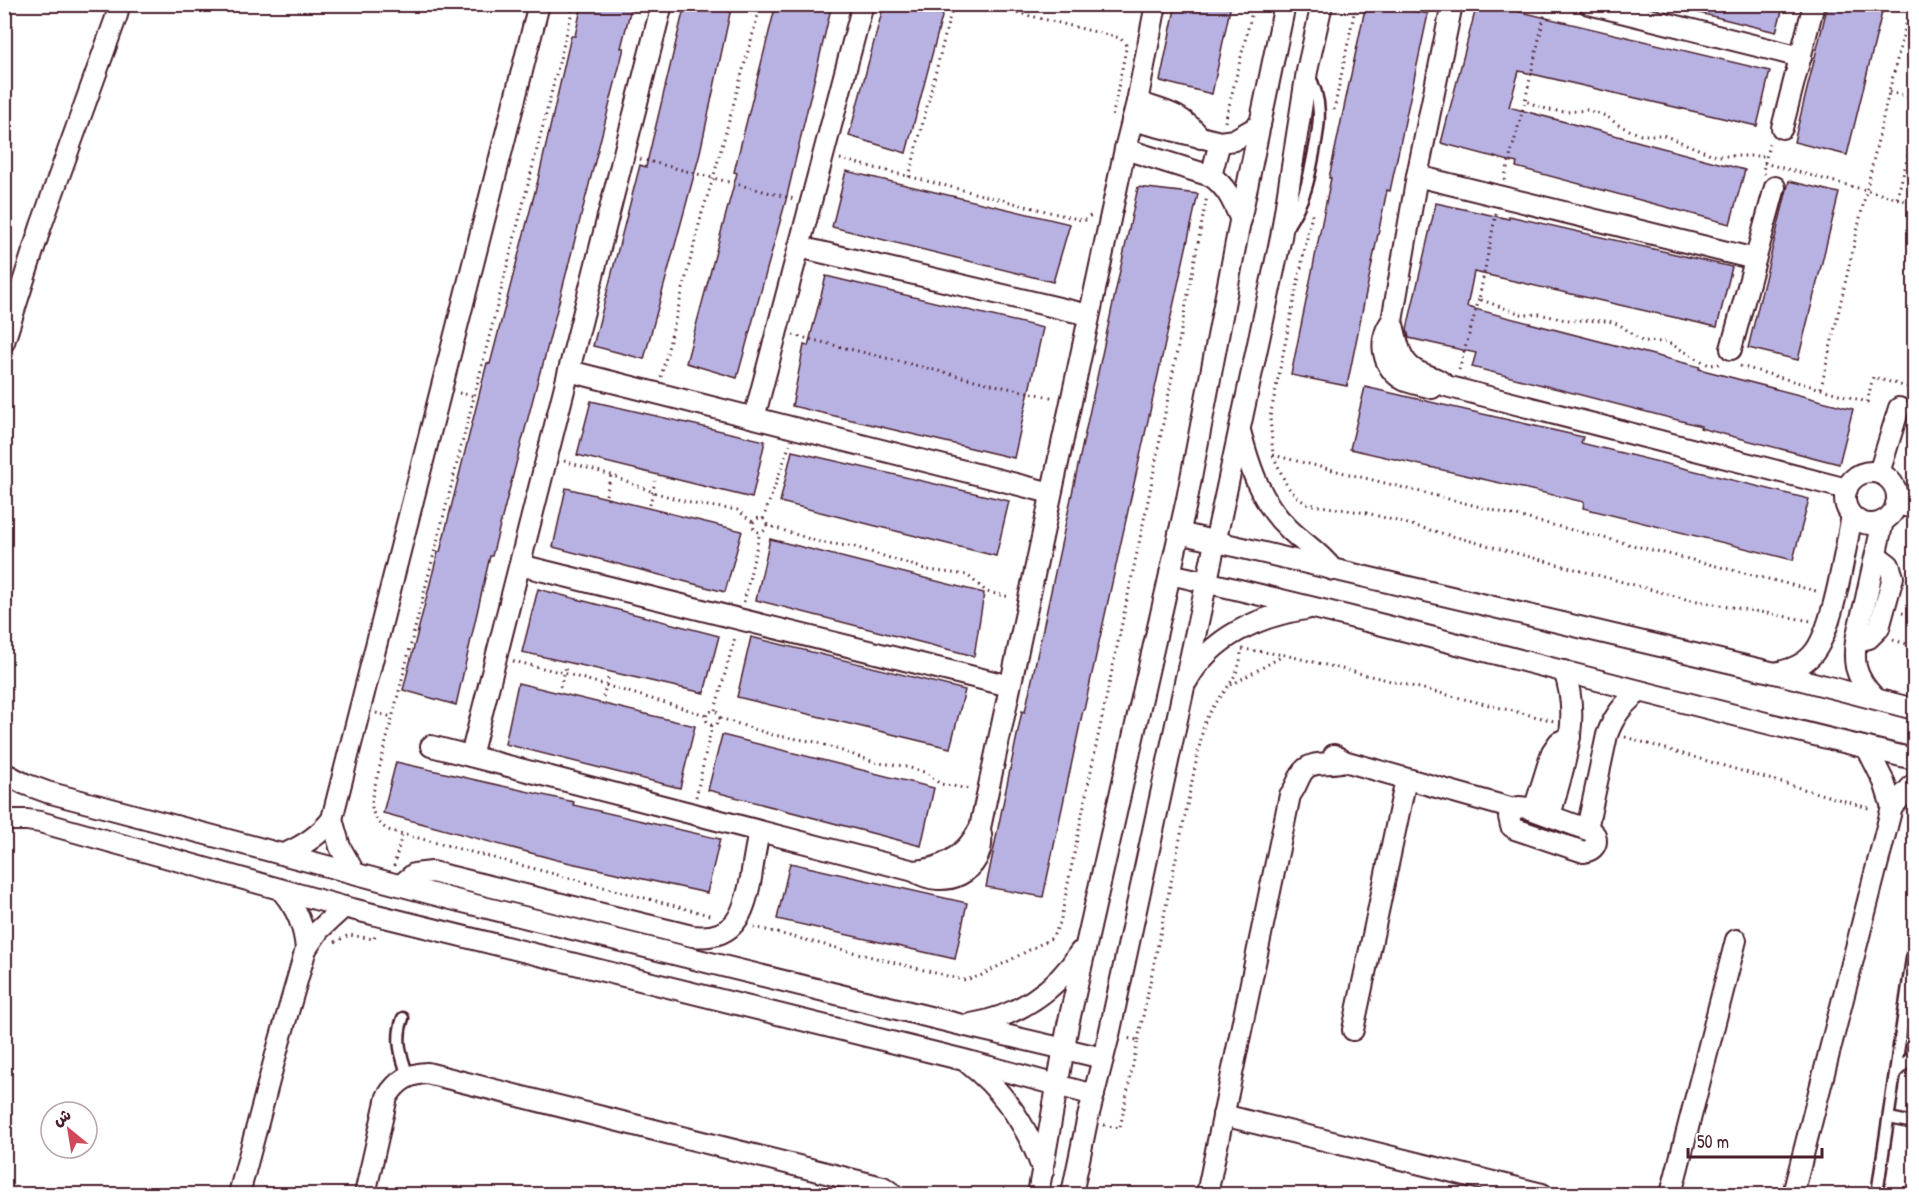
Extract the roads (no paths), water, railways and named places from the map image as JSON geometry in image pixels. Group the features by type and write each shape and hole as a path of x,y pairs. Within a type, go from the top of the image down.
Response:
{"street":[{"path":"4,342 41,226 119,4"},
{"path":"284,854 306,844 332,819 539,4"},
{"path":"471,756 662,4"},
{"path":"754,418 864,4"},
{"path":"431,746 914,872 938,867 958,856 975,839 980,828 988,793 1156,4"},
{"path":"1038,1194 1064,1048 1179,533 1285,4"},
{"path":"1072,1194 1087,1121 1109,1035 1281,237 1307,71 1322,4"},
{"path":"1452,4 1417,176 1392,321 1398,348 1406,362 1418,372 1450,387 1847,489"},
{"path":"1589,4 1801,57"},
{"path":"1782,128 1814,4"},
{"path":"1134,111 1211,140 1234,140 1260,125"},
{"path":"1211,140 1211,176"},
{"path":"1125,149 1211,176 1229,194 1241,220"},
{"path":"1417,176 1755,260"},
{"path":"1730,356 1775,187"},
{"path":"799,247 1089,315"},
{"path":"569,371 1051,493"},
{"path":"1879,473 1899,408"},
{"path":"1239,427 1254,477 1268,504 1284,525 1313,548 1333,570"},
{"path":"1869,472 1879,473 1894,485 1905,506 1883,521 1873,524 1862,522 1852,516 1847,508 1845,499 1847,489 1860,475 1869,472"},
{"path":"1775,673 1801,664 1812,656 1820,644 1835,596 1852,516"},
{"path":"1875,698 1859,678 1856,666 1866,638 1876,555 1883,521"},
{"path":"1179,533 1775,673 1914,709"},
{"path":"1866,638 1882,621 1893,577 1889,565 1876,555"},
{"path":"520,565 1010,686"},
{"path":"1170,574 1315,608 1639,692 1914,759"},
{"path":"1182,691 1198,664 1220,642 1233,633 1273,616 1315,608"},
{"path":"1533,812 1570,737 1573,709 1564,671"},
{"path":"1587,829 1607,735 1619,710 1639,692"},
{"path":"1867,748 1879,771 1892,807"},
{"path":"1207,1194 1290,795 1306,768 1317,764 1344,761 1533,812 1587,829 1595,834 1593,848 1584,852 1515,829 1510,822 1509,817 1533,812"},
{"path":"4,772 25,784 47,792 396,884 1103,1058"},
{"path":"1353,1030 1406,779"},
{"path":"1793,1194 1892,807 1914,784"},
{"path":"332,819 340,847 354,872"},
{"path":"4,820 40,822 382,917 964,1060 1094,1095"},
{"path":"396,884 414,874 432,872 692,936 711,936 728,928 743,912 759,831"},
{"path":"282,891 297,912 305,936 306,949"},
{"path":"239,1194 306,949 319,930 344,907"},
{"path":"1671,1194 1736,940"},
{"path":"962,1025 998,1018 1032,1001 1062,976 1086,943"},
{"path":"964,1060 982,1075 1013,1109 1030,1139 1043,1171"},
{"path":"365,1194 387,1097 392,1088 408,1076 427,1073 883,1187 893,1194"},
{"path":"1223,1115 1542,1194"}],"lane":[{"path":"1877,1194 1914,945"},
{"path":"403,1018 399,1046 408,1076"},
{"path":"1895,1073 1914,1055"},
{"path":"1889,1118 1914,1123"}]}
